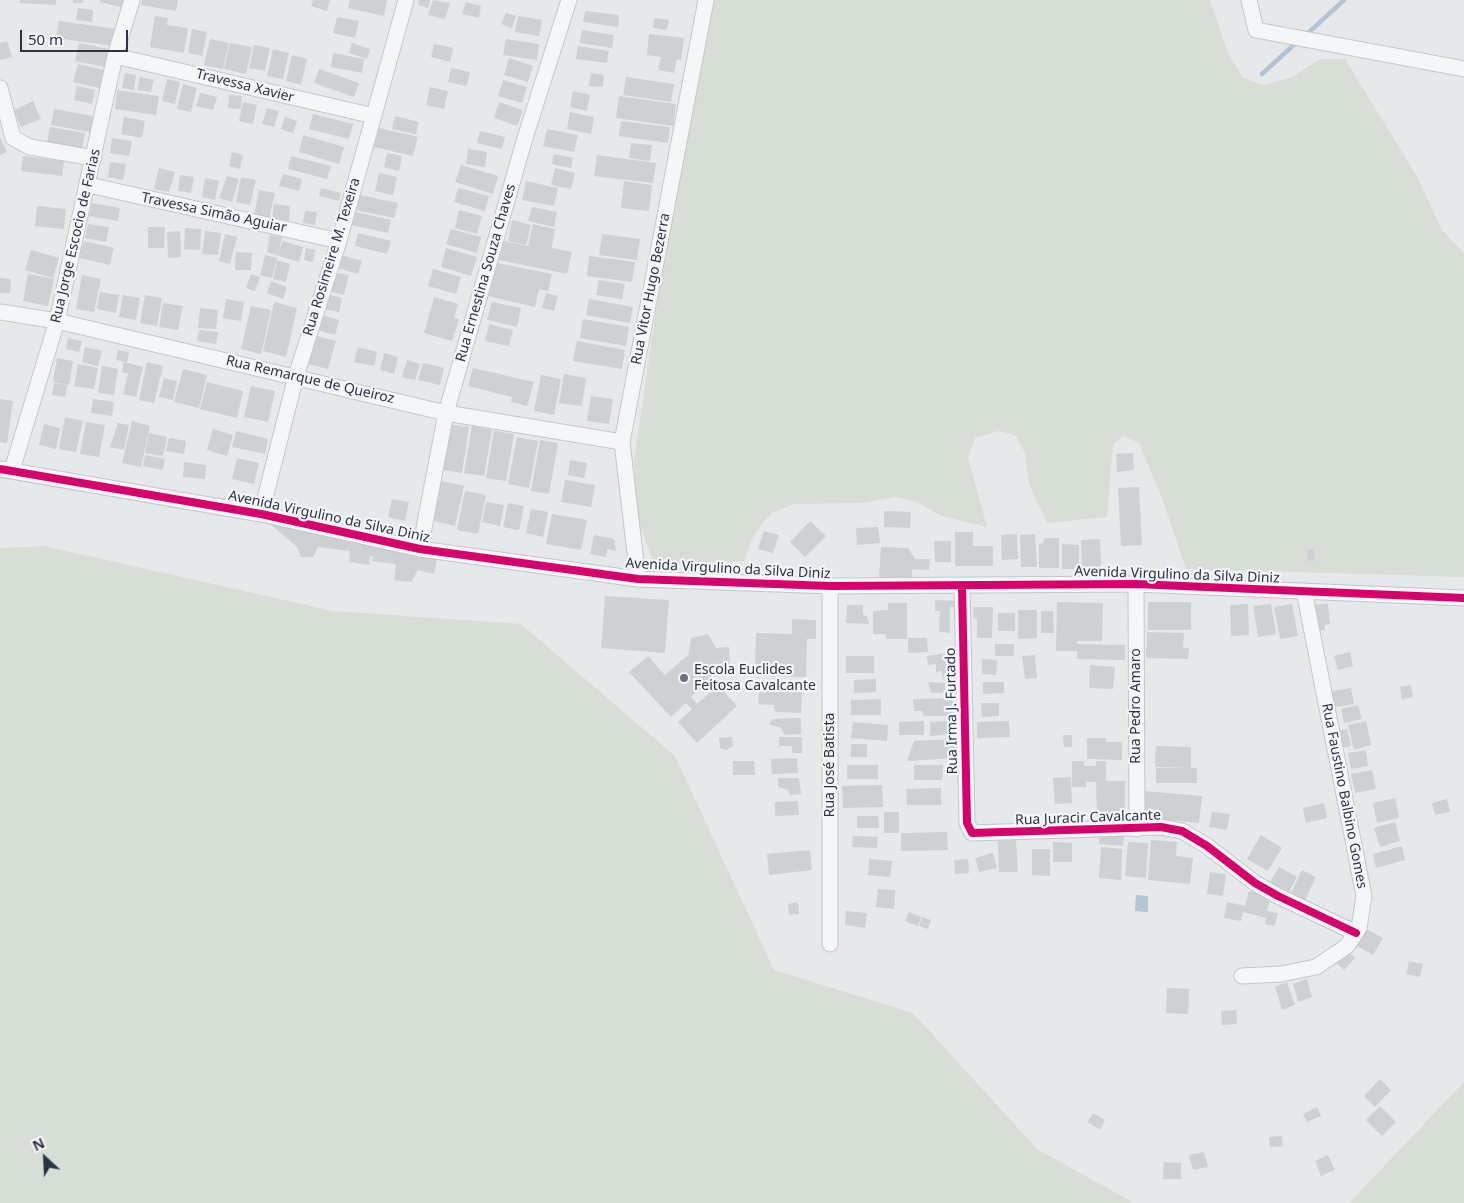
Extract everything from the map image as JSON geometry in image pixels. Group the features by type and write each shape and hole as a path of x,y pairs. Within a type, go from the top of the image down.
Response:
{"street":[{"name":"Rua Jorge Escocio de Farias","path":"6,470 57,321 89,185 116,56 132,0"},
{"name":"Rua Rosimeire M. Texeira","path":"261,514 296,376 339,240 406,0"},
{"name":"Rua Ernestina Souza Chaves","path":"420,549 446,413 525,138 569,0"},
{"name":"Rua Vitor Hugo Bezerra","path":"638,579 622,442 706,0"},
{"path":"1249,0 1256,30 1464,68"},
{"name":"Travessa Xavier","path":"116,56 374,116"},
{"path":"0,88 13,138 30,147 94,158"},
{"name":"Travessa Simão Aguiar","path":"89,185 339,240"},
{"name":"Rua Remarque de Queiroz","path":"0,312 57,321 446,413 622,442"},
{"name":"Avenida Virgulino da Silva Diniz","path":"6,470 261,514 420,549 638,579 830,586 1136,584 1464,598"},
{"name":"Rua Pedro Amaro","path":"1136,584 1136,829"},
{"name":"Rua José Batista","path":"830,586 830,944"},
{"name":"Rua Irma J. Furtado","path":"962,586 967,823 972,834"},
{"name":"Rua Faustino Balbino Gomes","path":"1242,976 1281,974 1316,967 1347,946 1359,928 1364,896 1304,591"},
{"name":"Rua Juracir Cavalcante","path":"972,834 1161,827 1182,831 1207,846 1255,883 1356,933"}],"shaded area":[{"path":"710,0 1210,0 1228,53 1243,78 1264,85 1293,77 1320,59 1345,59 1418,178 1441,229 1464,253 1464,577 1186,569 1162,498 1139,443 1124,436 1113,444 1107,517 1047,523 1029,484 1025,453 1021,445 1015,435 999,431 975,438 968,458 987,527 941,516 917,502 895,497 861,503 795,504 773,512 763,522 752,539 744,561 654,564 637,517 634,461 674,189"},
{"path":"44,546 333,611 521,624 675,756 774,970 913,1013 1037,1149 1134,1203 0,1203 0,548"},
{"path":"1464,1082 1464,1203 1349,1203"}],"water":[{"path":"1136,895 1148,896 1148,912 1135,911"}],"building":[{"path":"20,0 56,0 56,5 20,3"},
{"path":"73,0 83,0 83,3 73,3"},
{"path":"100,0 125,0 123,8 100,2"},
{"path":"142,0 178,0 176,11 141,5"},
{"path":"313,0 330,0 327,11 311,6"},
{"path":"350,0 387,0 384,16 348,8"},
{"path":"419,0 430,0 428,8 418,5"},
{"path":"433,0 450,3 445,19 428,15"},
{"path":"466,2 481,6 479,18 462,14"},
{"path":"78,8 93,10 92,22 76,20"},
{"path":"585,11 619,15 618,27 583,22"},
{"path":"506,13 516,16 512,28 501,24"},
{"path":"155,16 168,18 167,25 188,28 184,53 150,47"},
{"path":"518,16 542,20 539,36 515,32"},
{"path":"337,17 359,21 355,38 333,33"},
{"path":"654,18 669,20 667,30 653,28"},
{"path":"59,21 117,29 114,46 56,38"},
{"path":"192,29 207,32 202,56 188,53"},
{"path":"582,30 614,35 612,48 580,43"},
{"path":"649,34 684,38 681,60 677,59 674,73 658,70 661,57 647,55"},
{"path":"210,39 229,43 223,69 204,65"},
{"path":"506,39 539,44 537,60 503,55"},
{"path":"7,41 12,57 0,60 0,43"},
{"path":"79,43 114,50 110,68 75,61"},
{"path":"230,43 252,47 246,74 224,69"},
{"path":"352,43 370,49 367,59 349,53"},
{"path":"434,44 453,48 450,62 431,57"},
{"path":"254,45 270,48 265,71 249,68"},
{"path":"578,46 609,51 607,63 576,59"},
{"path":"273,49 289,53 283,79 267,76"},
{"path":"333,53 364,59 362,73 331,67"},
{"path":"292,55 307,59 301,85 286,81"},
{"path":"509,58 533,66 528,82 504,75"},
{"path":"78,64 108,71 103,89 73,82"},
{"path":"451,68 470,72 467,86 448,82"},
{"path":"319,69 359,83 354,97 314,83"},
{"path":"125,73 136,75 134,90 122,88"},
{"path":"591,73 604,75 603,87 589,86"},
{"path":"140,77 154,80 151,92 137,90"},
{"path":"626,77 674,84 671,102 623,95"},
{"path":"167,79 180,82 175,104 162,101"},
{"path":"503,80 527,87 522,103 498,96"},
{"path":"183,84 197,88 191,112 177,109"},
{"path":"77,86 95,90 92,104 74,100"},
{"path":"430,87 448,91 444,109 426,105"},
{"path":"117,90 159,96 156,115 115,109"},
{"path":"573,91 590,95 587,111 570,107"},
{"path":"200,93 217,97 213,110 196,106"},
{"path":"229,95 242,96 241,109 228,108"},
{"path":"619,96 676,104 673,126 616,118"},
{"path":"33,101 41,119 21,127 14,110"},
{"path":"243,102 257,105 253,124 239,121"},
{"path":"499,102 523,110 517,126 494,118"},
{"path":"267,108 279,111 274,127 262,124"},
{"path":"54,109 93,116 90,132 51,125"},
{"path":"570,112 594,117 591,134 567,129"},
{"path":"313,114 353,124 349,139 309,129"},
{"path":"395,116 419,122 416,134 392,129"},
{"path":"124,117 145,121 142,138 121,134"},
{"path":"285,117 297,121 293,133 281,129"},
{"path":"621,121 670,127 668,143 619,136"},
{"path":"50,127 85,133 81,154 46,148"},
{"path":"379,128 418,137 413,156 374,147"},
{"path":"547,129 578,135 574,152 543,146"},
{"path":"480,131 505,137 502,149 477,143"},
{"path":"303,135 344,147 339,164 299,152"},
{"path":"0,137 7,152 0,155"},
{"path":"112,138 132,141 129,156 110,153"},
{"path":"631,143 652,145 650,161 629,158"},
{"path":"468,149 487,152 485,167 466,164"},
{"path":"232,152 243,155 240,169 229,166"},
{"path":"387,153 402,156 399,171 384,167"},
{"path":"554,154 573,158 571,168 552,164"},
{"path":"597,155 656,163 653,183 594,176"},
{"path":"23,156 64,161 62,176 21,171"},
{"path":"291,156 331,166 327,179 288,169"},
{"path":"110,162 126,164 123,180 108,177"},
{"path":"461,165 498,176 493,194 455,182"},
{"path":"159,168 175,172 169,192 154,189"},
{"path":"555,168 575,173 571,189 551,185"},
{"path":"379,173 397,177 393,195 375,191"},
{"path":"283,174 302,179 299,191 279,186"},
{"path":"180,175 194,177 191,193 178,191"},
{"path":"227,176 239,179 232,202 219,198"},
{"path":"241,177 256,180 250,205 236,202"},
{"path":"205,178 219,181 215,200 202,197"},
{"path":"526,181 558,188 554,206 522,200"},
{"path":"624,181 652,185 649,211 621,208"},
{"path":"321,188 341,193 339,201 319,196"},
{"path":"458,188 489,196 485,211 454,202"},
{"path":"259,190 275,193 269,219 254,216"},
{"path":"360,195 398,203 394,218 356,210"},
{"path":"92,203 120,208 118,221 89,216"},
{"path":"274,204 290,206 289,221 272,219"},
{"path":"37,206 66,209 64,229 35,226"},
{"path":"532,207 557,212 554,227 528,221"},
{"path":"459,210 482,216 477,234 455,228"},
{"path":"305,211 317,212 315,225 303,223"},
{"path":"355,212 391,220 388,233 352,225"},
{"path":"512,220 531,225 526,245 508,241"},
{"path":"88,224 109,227 106,242 85,238"},
{"path":"533,224 555,229 551,251 552,248 572,252 567,274 499,260 503,241 528,246"},
{"path":"148,227 165,227 164,248 148,248"},
{"path":"185,228 201,229 200,250 184,249"},
{"path":"451,229 481,237 477,253 446,244"},
{"path":"180,231 181,257 168,258 167,232"},
{"path":"205,231 221,233 218,255 202,254"},
{"path":"358,233 391,241 387,254 355,246"},
{"path":"225,234 237,237 230,264 219,261"},
{"path":"602,234 640,239 637,260 599,255"},
{"path":"270,235 282,237 279,252 283,241 303,247 299,262 267,252"},
{"path":"84,241 114,248 110,265 79,258"},
{"path":"306,248 315,250 313,262 304,260"},
{"path":"446,248 477,257 471,276 441,267"},
{"path":"31,250 59,258 53,278 25,270"},
{"path":"236,252 252,253 251,270 235,270"},
{"path":"265,255 277,258 272,278 260,275"},
{"path":"341,255 362,261 358,274 337,268"},
{"path":"589,256 635,262 632,282 587,276"},
{"path":"277,260 290,264 286,282 273,279"},
{"path":"497,263 552,274 548,291 539,289 535,307 488,296"},
{"path":"433,269 461,277 456,294 428,286"},
{"path":"333,272 349,275 344,295 329,291"},
{"path":"28,274 54,279 48,306 23,301"},
{"path":"251,274 260,277 255,291 246,288"},
{"path":"82,275 101,279 94,312 76,309"},
{"path":"0,278 11,279 10,293 0,293"},
{"path":"599,280 625,284 622,299 596,295"},
{"path":"271,281 287,287 283,299 267,293"},
{"path":"100,292 119,295 116,313 97,309"},
{"path":"546,293 558,296 554,311 542,308"},
{"path":"327,294 342,298 339,312 324,309"},
{"path":"123,295 140,298 136,320 119,317"},
{"path":"145,295 162,298 157,326 140,323"},
{"path":"434,297 458,304 454,318 459,319 452,341 424,333"},
{"path":"226,299 244,302 241,321 223,318"},
{"path":"589,299 633,307 630,323 586,315"},
{"path":"274,302 297,308 286,357 263,351"},
{"path":"492,302 521,308 517,327 487,320"},
{"path":"163,303 183,306 178,330 159,327"},
{"path":"251,306 271,310 261,354 241,349"},
{"path":"200,308 218,310 216,329 198,328"},
{"path":"321,315 339,320 335,335 317,330"},
{"path":"583,319 629,327 626,346 580,338"},
{"path":"489,324 513,330 509,346 485,341"},
{"path":"199,330 218,332 216,344 197,341"},
{"path":"311,334 336,341 328,369 303,363"},
{"path":"68,338 82,341 79,352 66,349"},
{"path":"577,341 625,350 622,369 573,361"},
{"path":"85,347 102,351 98,366 82,362"},
{"path":"358,347 377,352 374,366 354,362"},
{"path":"118,350 129,352 127,362 116,360"},
{"path":"384,353 398,357 394,374 380,370"},
{"path":"57,358 73,361 69,385 53,382"},
{"path":"407,360 420,364 415,380 402,377"},
{"path":"124,362 143,367 136,397 123,394 128,374 122,372"},
{"path":"147,362 163,366 154,403 139,400"},
{"path":"423,363 444,368 440,385 418,380"},
{"path":"78,364 98,368 94,389 74,386"},
{"path":"102,366 118,369 114,395 98,393"},
{"path":"473,368 534,382 527,406 511,402 512,397 468,386"},
{"path":"183,369 207,375 199,408 174,402"},
{"path":"564,374 586,378 582,406 559,403"},
{"path":"541,375 561,379 554,415 534,411"},
{"path":"164,378 177,381 173,400 159,397"},
{"path":"207,382 243,391 237,418 200,409"},
{"path":"54,383 67,385 65,397 52,395"},
{"path":"251,386 275,391 268,422 244,417"},
{"path":"591,396 613,399 609,424 587,421"},
{"path":"0,399 13,401 7,443 0,442"},
{"path":"93,399 114,402 112,416 91,413"},
{"path":"65,417 83,421 76,452 59,449"},
{"path":"132,421 150,426 141,467 122,463"},
{"path":"86,422 105,425 99,457 80,454"},
{"path":"118,423 129,425 124,450 110,447"},
{"path":"44,424 60,428 56,449 39,445"},
{"path":"446,424 469,427 462,473 438,469"},
{"path":"472,426 492,430 484,476 464,473"},
{"path":"213,429 233,435 227,456 207,450"},
{"path":"236,431 268,439 265,454 232,447"},
{"path":"494,431 514,434 506,481 486,478"},
{"path":"149,433 167,437 163,456 145,453"},
{"path":"517,437 538,441 529,488 508,484"},
{"path":"169,438 186,441 184,454 166,451"},
{"path":"540,440 558,443 549,494 531,491"},
{"path":"1133,453 1134,470 1117,472 1116,454"},
{"path":"145,455 165,459 163,470 143,466"},
{"path":"237,458 259,463 254,484 232,479"},
{"path":"570,460 587,463 584,478 568,475"},
{"path":"184,462 206,465 205,479 183,477"},
{"path":"438,480 464,486 455,526 429,520"},
{"path":"565,480 595,485 591,507 561,502"},
{"path":"1139,487 1142,545 1121,546 1118,488"},
{"path":"465,491 486,495 478,534 457,530"},
{"path":"392,499 409,502 405,521 388,517"},
{"path":"486,502 504,505 500,526 482,522"},
{"path":"508,503 524,506 519,530 503,527"},
{"path":"531,509 548,512 543,537 526,533"},
{"path":"884,511 911,512 910,528 884,527"},
{"path":"552,514 587,520 581,550 546,544"},
{"path":"810,521 826,536 805,557 790,542"},
{"path":"269,523 437,559 434,574 418,570 411,582 394,580 396,564 372,561 373,556 370,556 369,565 349,562 350,551 318,547 313,557 301,557 297,547"},
{"path":"878,527 880,543 857,545 856,528"},
{"path":"764,531 779,535 773,553 758,549"},
{"path":"955,532 973,532 973,546 993,546 993,566 955,566"},
{"path":"1017,534 1018,559 1002,560 1001,535"},
{"path":"1035,534 1037,567 1021,567 1020,535"},
{"path":"594,535 614,539 616,551 607,549 606,557 590,554"},
{"path":"1044,538 1059,538 1059,568 1039,568 1039,544 1043,543"},
{"path":"1100,539 1101,567 1082,568 1081,540"},
{"path":"934,541 951,541 951,562 935,562"},
{"path":"1062,544 1079,545 1079,569 1062,569"},
{"path":"881,547 908,548 915,559 930,559 929,570 912,569 912,579 879,578"},
{"path":"1314,549 1315,560 1308,561 1307,550"},
{"path":"605,596 669,600 665,653 601,648"},
{"path":"935,600 957,601 957,607 950,607 950,633 939,632 940,611 935,611"},
{"path":"1057,602 1103,603 1102,641 1077,641 1077,644 1125,645 1125,660 1077,659 1077,651 1056,651"},
{"path":"1148,602 1191,602 1191,630 1148,630"},
{"path":"888,603 907,603 907,639 886,639 886,634 873,634 873,611 888,610"},
{"path":"1248,604 1249,635 1231,636 1230,605"},
{"path":"1271,604 1276,634 1258,637 1253,606"},
{"path":"1292,604 1298,636 1280,639 1274,607"},
{"path":"1328,604 1330,624 1324,625 1325,630 1316,631 1313,605"},
{"path":"847,605 863,605 863,614 867,617 869,624 846,623"},
{"path":"974,607 993,607 992,638 977,638 977,620 973,617"},
{"path":"1018,610 1037,610 1037,638 1018,639"},
{"path":"1041,611 1053,611 1054,633 1041,633"},
{"path":"998,613 1015,613 1015,631 998,631"},
{"path":"792,619 816,620 816,639 807,639 806,677 755,676 756,633 792,634"},
{"path":"1147,632 1184,633 1183,648 1189,648 1188,659 1146,658"},
{"path":"708,634 716,648 729,647 730,675 714,675 691,697 697,704 718,685 737,706 697,743 678,722 692,709 686,703 671,717 629,672 648,656 665,675 689,654 691,638"},
{"path":"908,638 927,638 928,652 908,653"},
{"path":"995,644 1014,644 1014,656 995,656"},
{"path":"955,652 957,677 943,679 942,671 936,672 936,664 928,665 927,656"},
{"path":"1350,652 1353,666 1338,670 1334,656"},
{"path":"1035,655 1037,678 1025,679 1022,656"},
{"path":"846,656 874,656 874,673 846,673"},
{"path":"982,659 997,660 996,675 982,674"},
{"path":"1090,665 1115,667 1113,689 1089,688"},
{"path":"876,679 876,692 854,693 854,680"},
{"path":"928,682 945,683 945,693 931,693"},
{"path":"983,682 1004,682 1004,693 983,694"},
{"path":"1411,685 1413,697 1402,699 1400,687"},
{"path":"1351,688 1354,704 1335,707 1332,691"},
{"path":"759,689 802,691 801,713 775,712 774,705 758,704"},
{"path":"953,698 954,716 924,716 922,711 914,711 913,699"},
{"path":"881,699 881,715 851,715 851,700"},
{"path":"981,703 999,703 999,716 982,717"},
{"path":"1358,705 1362,719 1344,723 1341,709"},
{"path":"801,718 801,734 785,735 781,728 769,724 773,719"},
{"path":"924,721 924,735 899,735 899,722"},
{"path":"950,721 951,734 930,736 930,722"},
{"path":"1009,721 1010,737 977,738 977,722"},
{"path":"1366,721 1371,745 1354,750 1348,725"},
{"path":"853,722 888,725 887,741 851,738"},
{"path":"1347,729 1351,746 1340,748 1336,731"},
{"path":"1063,735 1072,735 1072,747 1064,747"},
{"path":"732,737 733,746 726,750 720,748 719,738"},
{"path":"779,737 802,737 802,753 792,753 792,746 779,746"},
{"path":"1087,738 1106,738 1106,742 1122,742 1122,760 1087,759"},
{"path":"954,739 955,758 907,761 914,741"},
{"path":"851,744 867,744 867,757 851,757"},
{"path":"1156,746 1191,747 1191,768 1155,767"},
{"path":"1366,750 1368,766 1351,769 1348,753"},
{"path":"797,758 798,773 772,774 771,759"},
{"path":"733,761 754,761 755,775 733,775"},
{"path":"1072,761 1084,761 1084,766 1096,766 1096,761 1106,761 1106,781 1125,781 1125,818 1097,818 1096,782 1086,782 1086,787 1072,787"},
{"path":"847,765 878,765 878,779 847,779"},
{"path":"914,765 943,765 942,780 914,780"},
{"path":"1156,768 1197,768 1197,783 1156,783"},
{"path":"1372,770 1376,789 1355,793 1351,774"},
{"path":"1071,777 1072,803 1055,804 1053,778"},
{"path":"778,778 799,778 801,794 790,795 788,790 778,787"},
{"path":"882,785 883,807 843,808 842,786"},
{"path":"941,788 941,805 907,805 906,789"},
{"path":"1145,791 1202,796 1199,823 1142,818"},
{"path":"1395,798 1399,818 1377,823 1373,803"},
{"path":"1447,799 1450,812 1435,815 1432,803"},
{"path":"798,801 799,815 775,816 775,802"},
{"path":"1324,803 1327,818 1306,823 1303,808"},
{"path":"884,812 899,812 899,833 884,833"},
{"path":"1212,812 1230,814 1227,830 1209,827"},
{"path":"857,816 878,816 879,828 857,828"},
{"path":"1395,822 1400,841 1380,847 1374,828"},
{"path":"947,832 948,850 901,851 901,833"},
{"path":"1100,833 1124,835 1123,846 1099,844"},
{"path":"1261,835 1282,848 1268,871 1247,859"},
{"path":"853,836 878,837 877,848 852,847"},
{"path":"1016,840 1018,872 999,872 998,841"},
{"path":"1151,840 1177,842 1176,856 1193,858 1190,884 1148,880"},
{"path":"1053,842 1072,843 1072,862 1053,862"},
{"path":"1128,842 1148,843 1146,878 1125,876"},
{"path":"1402,846 1405,860 1376,868 1373,854"},
{"path":"1101,847 1122,849 1121,880 1099,878"},
{"path":"1032,849 1050,849 1050,876 1032,875"},
{"path":"810,850 812,870 769,875 767,854"},
{"path":"993,853 997,868 979,872 975,858"},
{"path":"869,859 892,861 890,877 868,875"},
{"path":"968,859 969,873 955,874 954,860"},
{"path":"1279,867 1297,877 1289,892 1270,882"},
{"path":"1302,870 1316,877 1303,904 1289,897"},
{"path":"1210,872 1226,874 1223,896 1207,894"},
{"path":"878,889 895,890 894,909 876,907"},
{"path":"1249,891 1271,896 1267,911 1278,913 1275,926 1265,924 1266,918 1243,912 1241,921 1224,918 1227,902 1245,906"},
{"path":"798,902 799,914 789,915 788,904"},
{"path":"846,911 867,913 865,928 845,925"},
{"path":"909,912 921,917 918,926 905,921"},
{"path":"922,917 931,920 928,929 919,926"},
{"path":"1364,928 1383,938 1373,955 1355,945"},
{"path":"1347,950 1355,958 1344,970 1335,962"},
{"path":"1409,961 1423,964 1420,977 1406,974"},
{"path":"1307,979 1312,997 1298,1002 1293,984"},
{"path":"1287,982 1295,1005 1282,1010 1275,987"},
{"path":"1167,988 1189,989 1188,1014 1166,1013"},
{"path":"1236,1010 1237,1024 1222,1025 1221,1011"},
{"path":"1380,1079 1391,1090 1375,1107 1364,1096"},
{"path":"1380,1106 1396,1122 1382,1136 1366,1120"},
{"path":"1317,1107 1321,1116 1307,1122 1303,1114"},
{"path":"1093,1113 1105,1120 1100,1130 1088,1122"},
{"path":"1282,1136 1283,1146 1270,1147 1269,1137"},
{"path":"1204,1152 1208,1167 1193,1170 1189,1155"},
{"path":"1328,1155 1335,1170 1321,1176 1315,1161"},
{"path":"1164,1162 1181,1163 1181,1179 1163,1179"}],"waterway":[{"path":"1306,35 1344,0"},
{"path":"1262,74 1298,41"}],"cycle path":[{"path":"0,469 261,514 420,549 638,579 830,586 1136,584 1464,598"},
{"path":"962,586 967,823 972,833 1161,827 1182,831 1207,846 1255,883 1356,933"}],"place":[{"name":"Escola Euclides Feitosa Cavalcante","path":"684,678"}]}
